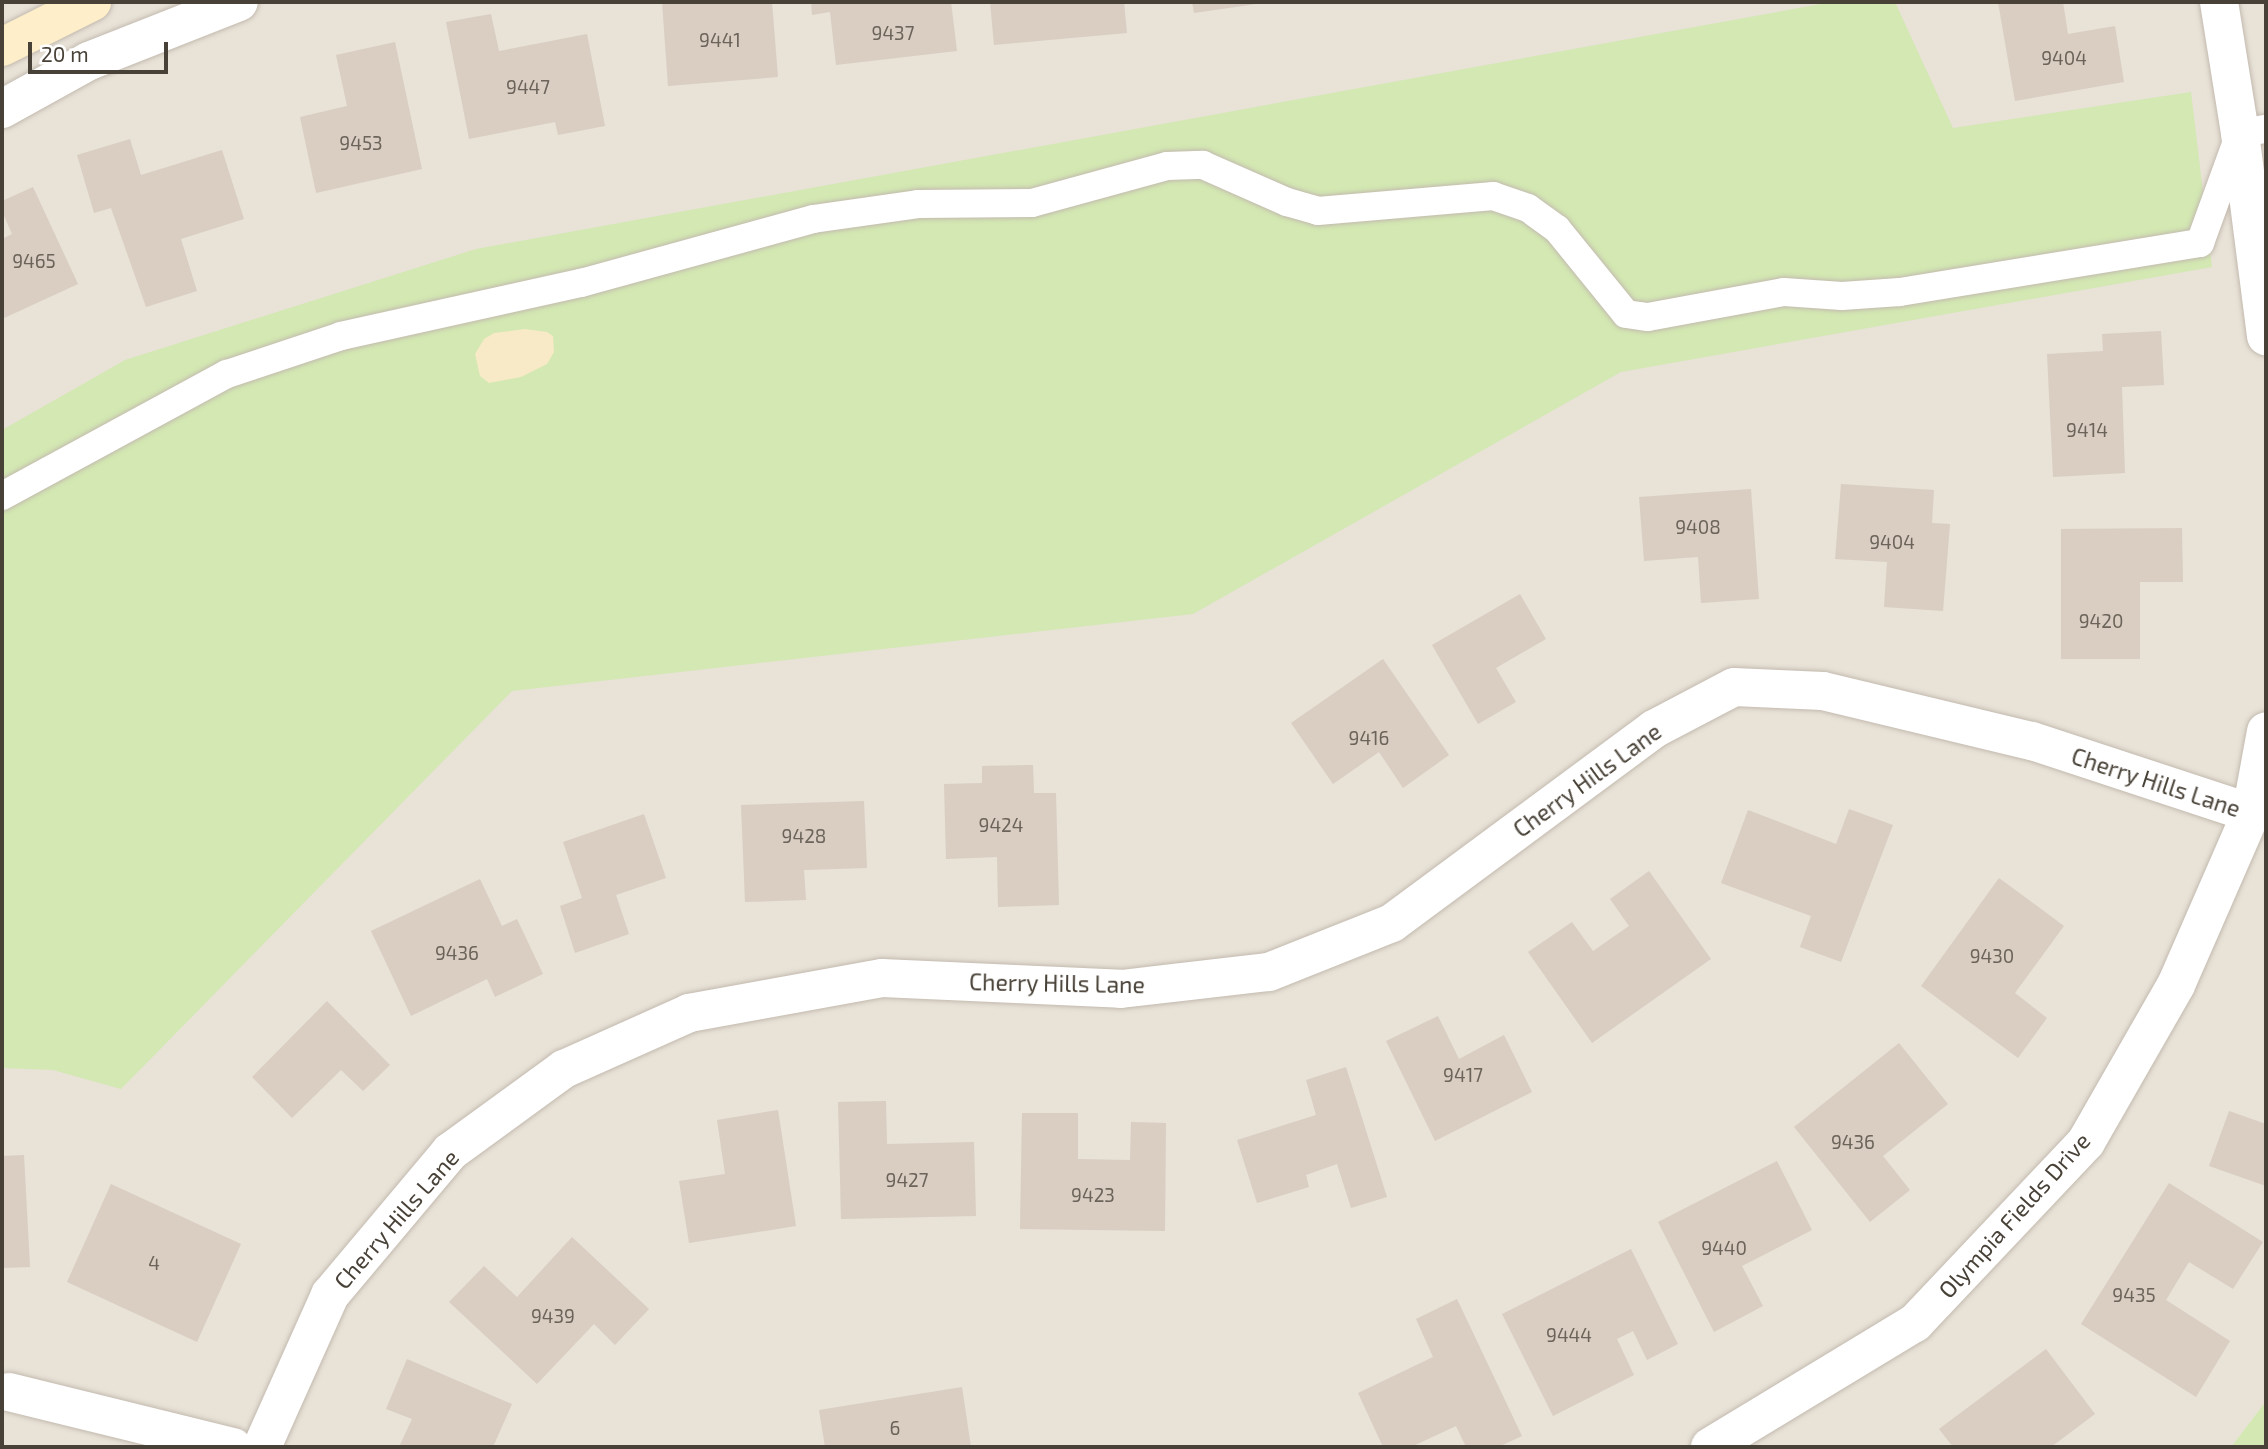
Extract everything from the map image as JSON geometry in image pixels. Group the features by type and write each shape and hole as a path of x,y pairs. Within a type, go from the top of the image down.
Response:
{"main road":[{"path":"2,47 92,2"}],"street":[{"path":"2,108 89,61 239,2"},
{"path":"2219,2 2253,131 2266,335"},
{"name":"Cherry Hills Lane","path":"262,1447 330,1295 450,1152 565,1069 689,1013 882,978 1121,989 1269,972 1392,923 1654,729 1734,687 1823,691 2032,741 2251,813"},
{"name":"Olympia Fields Drive","path":"1710,1447 1915,1323 2086,1142 2176,985 2251,813 2266,731"},
{"path":"9,1392 233,1447"}],"lane":[{"path":"2,496 227,374 341,336 581,283 813,219 918,204 1032,203 1167,166 1203,165 1287,202 1318,211 1493,196 1528,208 1557,229 1626,314 1648,317 1784,292 1842,296 1900,292 2200,243 2253,131"}],"shaded area":[{"path":"2,2 2266,2 2266,1401 2231,1447 2,1447"}],"green space":[{"path":"1832,2 1895,2 1953,128 2191,92 2212,267 1621,372 1193,614 512,691 121,1089 53,1070 2,1068 2,430 125,360 476,249"},
{"path":"2266,1401 2266,1447 2231,1447"}],"sand":[{"path":"525,329 547,332 553,336 554,352 547,364 521,377 489,383 480,376 475,354 484,339 494,333"}],"building":[{"path":"662,2 772,2 778,77 668,86"},
{"path":"811,2 951,2 957,51 836,65 830,12 812,15"},
{"path":"990,2 1124,2 1127,33 994,45"},
{"path":"1192,2 1263,2 1263,3 1194,13"},
{"path":"1998,2 2063,2 2068,34 2115,26 2124,82 2015,101"},
{"path":"491,14 499,51 587,34 605,126 558,135 555,122 469,139 446,22"},
{"path":"395,42 422,169 316,193 300,117 347,106 336,55"},
{"path":"130,139 141,175 222,150 244,219 181,239 197,291 146,307 111,208 94,213 77,155"},
{"path":"33,187 78,284 2,319 2,239 12,234 2,211 2,201"},
{"path":"2161,331 2164,385 2122,387 2125,473 2053,477 2047,354 2103,351 2102,334"},
{"path":"1841,484 1934,490 1932,523 1950,524 1943,611 1884,607 1887,562 1835,559"},
{"path":"1751,489 1759,599 1701,603 1698,557 1644,561 1639,497"},
{"path":"2182,528 2183,582 2140,582 2140,659 2061,659 2061,529"},
{"path":"1520,594 1546,639 1496,668 1516,702 1478,724 1432,645"},
{"path":"1383,659 1449,755 1403,788 1379,752 1333,784 1291,723"},
{"path":"1033,765 1034,793 1056,793 1059,905 998,907 997,857 946,859 944,784 982,783 982,766"},
{"path":"864,801 867,868 804,870 806,900 745,902 741,805"},
{"path":"1849,809 1893,825 1841,962 1800,947 1811,916 1721,883 1748,810 1836,844"},
{"path":"644,814 666,878 616,895 629,934 575,953 560,906 582,898 563,842"},
{"path":"1649,871 1711,959 1592,1043 1528,952 1572,922 1593,951 1629,926 1610,899"},
{"path":"1999,878 2064,926 2015,993 2047,1018 2018,1058 1921,986"},
{"path":"480,879 502,926 517,919 543,974 495,997 487,979 411,1016 371,931"},
{"path":"327,1001 390,1065 363,1091 341,1070 292,1118 252,1077"},
{"path":"1438,1016 1459,1059 1504,1035 1532,1092 1435,1141 1386,1041"},
{"path":"1899,1043 1948,1104 1883,1156 1910,1190 1870,1222 1794,1127"},
{"path":"1346,1067 1387,1197 1351,1208 1337,1164 1306,1175 1309,1187 1257,1203 1237,1140 1316,1115 1306,1080"},
{"path":"886,1101 887,1144 974,1142 976,1216 841,1219 838,1102"},
{"path":"778,1110 796,1226 689,1243 679,1181 725,1174 717,1120"},
{"path":"2229,1111 2266,1124 2266,1186 2209,1166"},
{"path":"1022,1113 1078,1113 1078,1159 1130,1160 1131,1122 1166,1123 1165,1231 1020,1229"},
{"path":"24,1155 30,1267 2,1268 2,1156"},
{"path":"1777,1161 1812,1230 1742,1266 1763,1306 1714,1332 1658,1222"},
{"path":"2169,1183 2263,1242 2233,1289 2189,1262 2166,1300 2230,1341 2196,1397 2081,1324"},
{"path":"111,1184 241,1244 197,1342 67,1282"},
{"path":"572,1237 649,1309 615,1345 594,1324 537,1384 449,1302 484,1266 517,1297"},
{"path":"1631,1249 1678,1344 1647,1360 1633,1331 1617,1339 1634,1375 1553,1416 1502,1314"},
{"path":"1457,1299 1522,1436 1498,1447 1466,1447 1456,1426 1411,1447 1383,1447 1358,1393 1433,1357 1416,1319"},
{"path":"2046,1349 2095,1414 2051,1447 1953,1447 1939,1429"},
{"path":"407,1359 512,1404 493,1447 399,1447 412,1419 386,1409"},
{"path":"962,1387 971,1447 825,1447 819,1410"}]}
